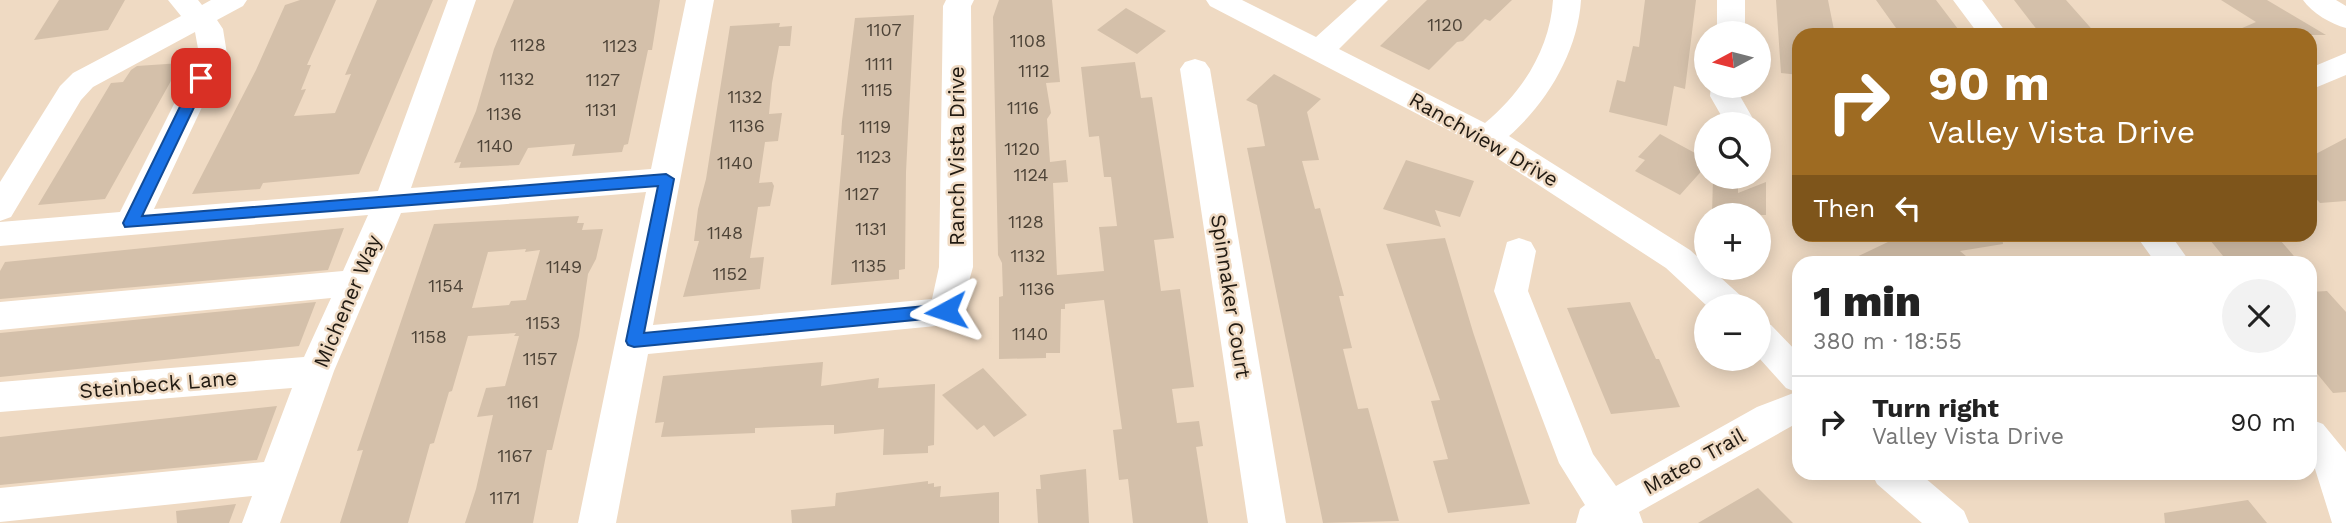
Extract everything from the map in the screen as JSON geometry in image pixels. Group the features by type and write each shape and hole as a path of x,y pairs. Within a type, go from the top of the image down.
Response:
{"street":[{"path":"0,209 70,93 102,68 190,9 233,0"},
{"name":"Michener Way","path":"261,523 316,371 390,202 461,0"},
{"path":"597,523 700,0"},
{"name":"Ranch Vista Drive","path":"634,341 946,311 956,267 957,6 960,0"},
{"name":"Ranchview Drive","path":"1220,0 1321,49 1488,137 1678,259 1716,294"},
{"path":"1321,49 1374,0"},
{"path":"1488,137 1519,108 1549,61 1567,13 1567,0"},
{"path":"1731,0 1731,21"},
{"path":"1967,0 1989,28"},
{"path":"2317,0 2346,19"},
{"path":"131,223 213,54 209,29 190,9"},
{"path":"2317,77 2346,63"},
{"name":"Spinnaker Court","path":"1195,69 1267,523"},
{"path":"0,234 666,179"},
{"path":"2157,242 2168,256"},
{"path":"1519,251 1511,291 1577,463 1608,518"},
{"path":"0,316 354,283"},
{"path":"1771,348 1792,370"},
{"name":"Steinbeck Lane","path":"0,397 316,371"},
{"name":"Mateo Trail","path":"1608,518 1770,418 1792,409"},
{"path":"2317,444 2332,462 2346,512"},
{"path":"0,505 277,477"},
{"path":"1899,480 1950,523"}],"building":[{"path":"59,0 125,0 108,30 34,40"},
{"path":"300,0 336,0 307,65 311,65 301,90 306,89 294,116 335,113 351,74 345,75 377,0 433,0 359,174 263,183 260,189 192,194 256,70 285,5"},
{"path":"514,0 660,0 652,50 648,50 628,144 624,145 622,152 572,156 575,144 528,148 519,165 459,168 461,162 454,163 476,111 494,49"},
{"path":"999,0 1052,0 1060,82 1046,83 1051,113 1047,119 1050,162 1066,160 1068,182 1053,183 1057,275 1104,271 1099,227 1117,226 1111,177 1104,177 1099,136 1089,137 1081,67 1135,62 1141,98 1152,97 1174,238 1154,240 1161,291 1180,289 1194,387 1172,389 1177,423 1199,421 1203,446 1196,447 1208,523 1133,523 1128,479 1119,480 1113,430 1122,429 1104,300 1065,304 1065,309 1061,309 1060,353 1046,353 1046,358 999,359 999,297 1003,296 1002,263 998,255 993,17"},
{"path":"1427,0 1512,0 1490,21 1485,19 1463,41 1457,42 1429,70 1380,46"},
{"path":"1645,0 1696,0 1685,89 1674,86 1667,126 1609,112 1617,80 1625,82 1633,46 1639,47"},
{"path":"1776,0 1828,0 1834,28 1792,28 1792,74 1781,73"},
{"path":"1876,0 1936,0 1957,28 1896,28"},
{"path":"2014,0 2066,0 2091,28 2036,28"},
{"path":"2221,0 2267,0 2314,28 2242,28 2256,22"},
{"path":"1126,8 1166,31 1137,54 1097,30"},
{"path":"914,15 906,172 905,269 899,270 899,279 831,285 844,135 841,135 842,121 855,18"},
{"path":"780,23 779,27 792,26 790,46 779,46 769,114 782,113 778,141 765,142 759,183 772,182 774,186 770,206 758,207 750,258 764,257 760,289 683,297 699,241 694,241 698,209 706,179 730,26"},
{"path":"181,63 105,199 38,205 111,83 123,82 137,66"},
{"path":"1274,74 1321,99 1307,112 1319,160 1302,161 1315,209 1320,208 1344,296 1339,296 1352,348 1343,349 1358,409 1368,408 1399,521 1323,523 1247,148 1265,146 1257,105 1246,100"},
{"path":"1660,134 1694,152 1694,179 1680,195 1635,171 1645,160 1638,157"},
{"path":"2346,138 2346,201 2320,203 2317,200 2317,153"},
{"path":"1406,160 1474,181 1460,217 1435,210 1441,227 1383,209"},
{"path":"1713,189 1738,189 1738,193 1748,189 1766,189 1766,203 1712,203"},
{"path":"579,216 577,223 584,223 582,230 603,229 596,259 588,274 579,336 552,450 547,450 533,523 465,523 476,489 493,415 477,417 486,388 505,386 519,336 514,336 516,333 468,336 434,443 430,444 408,523 340,523 363,450 357,451 434,224","holes":["526,249 525,252 540,250 526,300 511,301 509,305 472,308 488,252"]},
{"path":"344,228 328,270 0,299 0,271 5,262"},
{"path":"1445,238 1530,504 1448,513 1433,461 1448,459 1431,401 1440,400 1386,244"},
{"path":"1888,242 2003,244 1960,251 1966,256 1859,256"},
{"path":"2212,242 2282,242 2294,256 2223,256"},
{"path":"2327,291 2346,312 2346,392 2333,393 2317,374 2317,292"},
{"path":"316,302 299,346 0,377 0,333"},
{"path":"1630,302 1680,407 1611,414 1567,308"},
{"path":"823,362 821,386 879,378 878,388 935,384 934,445 928,446 928,453 883,455 884,429 834,434 834,425 827,425 755,428 755,433 661,437 664,422 655,423 663,376"},
{"path":"983,368 1027,415 994,437 984,425 977,430 942,395"},
{"path":"277,406 257,460 0,485 0,437"},
{"path":"1086,469 1089,523 1038,523 1036,489 1041,489 1040,475"},
{"path":"928,481 928,484 934,483 934,487 941,486 940,497 999,492 999,523 792,523 791,510 835,506 836,493"},
{"path":"1758,488 1793,523 1698,523"},
{"path":"2248,500 2267,523 2165,523 2164,513"},
{"path":"236,504 229,523 177,523 176,511"}],"route":[{"path":"201,78 131,223 666,179 634,341 946,311"}]}
